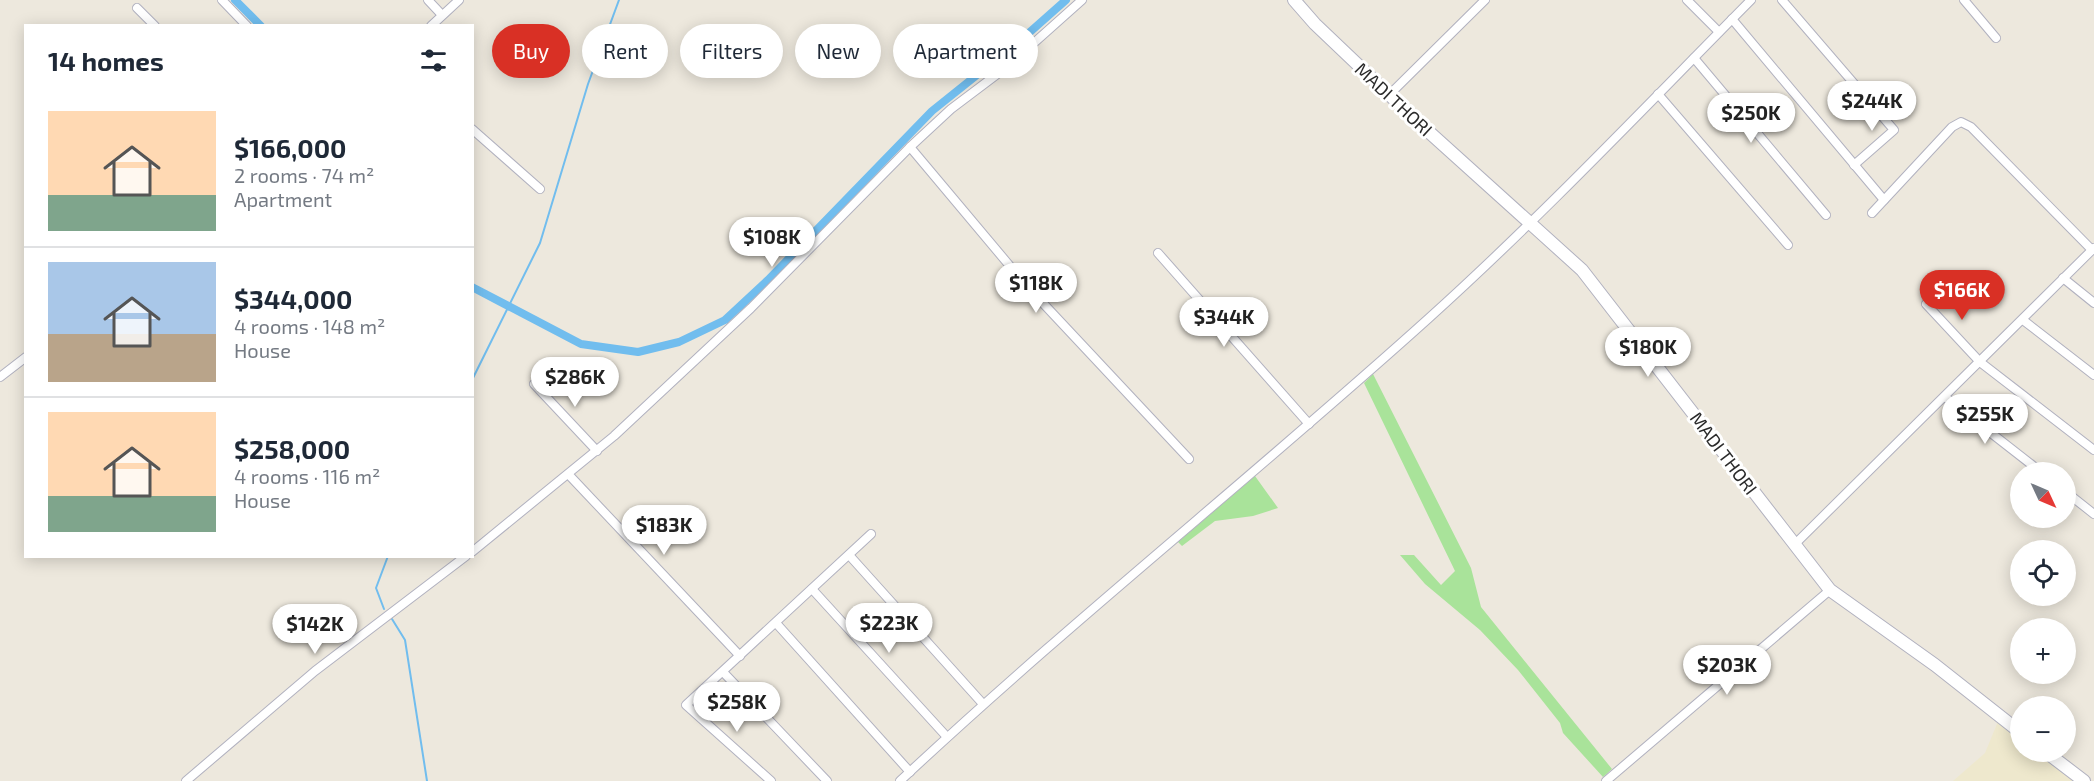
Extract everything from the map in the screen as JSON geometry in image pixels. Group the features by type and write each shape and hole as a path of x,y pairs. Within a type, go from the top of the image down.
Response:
{"main road":[{"name":"MADI THORI","path":"1294,0 1322,31 1419,123 1582,270 1613,307 1830,591 1935,664 2010,724"},
{"path":"2059,762 2084,781"}],"street":[{"path":"222,0 246,24"},
{"path":"428,0 442,15"},
{"path":"433,24 459,0"},
{"path":"474,550 597,451 751,308 910,147 951,109 1008,66 1082,0"},
{"path":"1390,94 1485,0"},
{"path":"1687,0 1719,32"},
{"path":"900,781 983,704 1309,424 1531,222 1751,0"},
{"path":"1782,0 1894,130 1854,165"},
{"path":"1964,0 1996,38"},
{"path":"137,8 153,24"},
{"path":"1732,19 1884,201"},
{"path":"1694,58 1826,215"},
{"path":"1658,94 1788,245"},
{"path":"1794,545 2024,320 2093,249 1971,127 1961,122 1952,127 1872,213"},
{"path":"474,131 540,189"},
{"path":"910,147 1025,284 1188,459"},
{"path":"1158,253 1309,424"},
{"path":"2063,278 2094,303"},
{"path":"1926,304 1980,362 2094,450"},
{"path":"2024,320 2094,375"},
{"path":"0,377 24,359"},
{"path":"534,384 597,451"},
{"path":"1945,397 2028,462"},
{"path":"569,475 740,656"},
{"path":"2076,500 2094,514"},
{"path":"771,781 686,705 871,534"},
{"path":"849,555 983,704"},
{"path":"186,781 315,671 463,558"},
{"path":"812,589 947,737"},
{"path":"1606,781 1830,591"},
{"path":"776,622 910,772"},
{"path":"723,672 827,781"}],"shaded area":[{"path":"1999,719 2010,728 2010,762 2050,762 2074,781 1953,781 1985,753"}],"green space":[{"path":"1373,374 1471,568 1481,607 1612,769 1603,777 1563,733 1560,723 1518,670 1480,630 1425,584 1400,555 1414,555 1441,585 1455,571 1364,383"},
{"path":"1255,476 1278,508 1253,516 1215,521 1182,546 1178,542"}],"waterway":[{"path":"235,0 259,24"},
{"path":"474,376 540,243 588,84 619,0"},
{"path":"474,288 581,344 638,352 679,342 725,320 768,280 932,111 1022,39 1066,0"},
{"path":"384,609 376,588 387,558"},
{"path":"392,619 405,640 427,781"}]}
